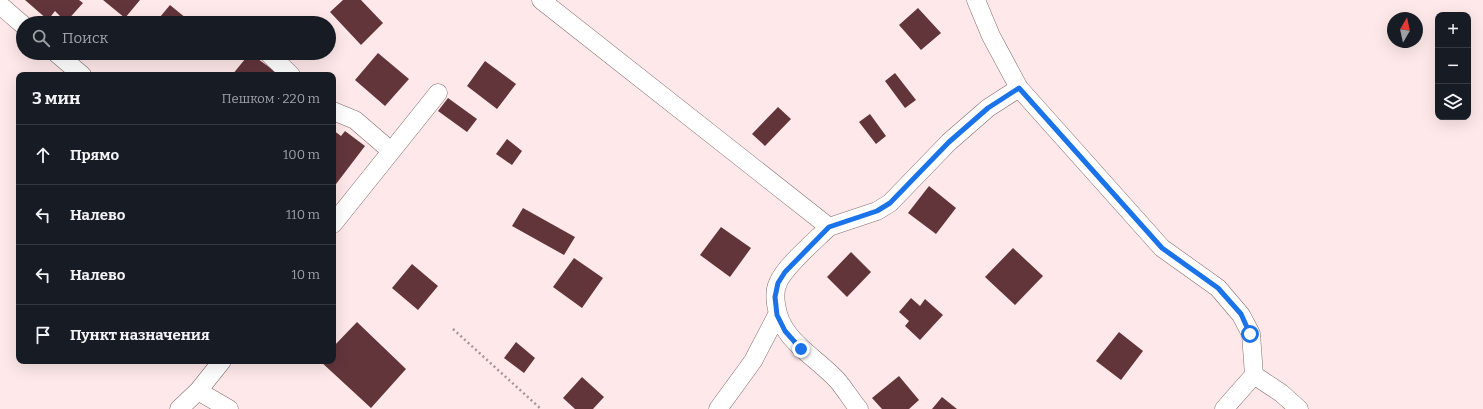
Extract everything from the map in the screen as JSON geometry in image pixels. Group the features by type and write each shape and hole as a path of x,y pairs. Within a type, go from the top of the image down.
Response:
{"street":[{"path":"541,0 829,227"},
{"path":"976,0 991,36 1019,88 1162,248 1218,288 1241,314 1250,334 1254,375 1224,409"},
{"path":"0,5 16,19"},
{"path":"64,60 78,72"},
{"path":"275,60 288,72"},
{"path":"860,409 837,380 801,349 785,331 777,315 775,297 778,283 785,272 829,227 877,211 890,203 949,142 988,108 1019,88"},
{"path":"336,220 438,93"},
{"path":"336,111 355,120 391,151"},
{"path":"718,409 753,361 777,315"},
{"path":"179,409 198,391 220,364"},
{"path":"1254,375 1281,393 1299,409"},
{"path":"198,391 229,409"}],"path":[{"path":"453,329 541,409"}],"building":[{"path":"25,0 79,0 83,3 71,16 60,16 55,11 51,16 43,16"},
{"path":"103,0 140,0 127,16 123,16"},
{"path":"343,0 361,0 383,23 361,45 336,18 336,16 334,16 330,12"},
{"path":"170,5 183,16 161,16"},
{"path":"918,8 941,33 921,50 899,25"},
{"path":"378,53 409,79 385,106 355,80"},
{"path":"244,60 259,60 276,72 234,72"},
{"path":"485,61 516,84 497,109 467,86"},
{"path":"895,73 916,100 905,108 885,81"},
{"path":"448,98 477,119 467,132 438,111"},
{"path":"778,107 791,119 765,146 752,134"},
{"path":"870,114 886,136 876,144 859,122"},
{"path":"345,131 365,146 336,184 336,132 341,136"},
{"path":"507,139 522,151 512,165 496,154"},
{"path":"929,186 956,208 936,234 908,213"},
{"path":"523,208 575,237 564,255 512,226"},
{"path":"721,227 751,248 730,277 700,255"},
{"path":"1013,248 1043,276 1015,305 985,277"},
{"path":"851,252 871,272 847,297 827,277"},
{"path":"574,258 603,278 582,308 553,287"},
{"path":"412,264 438,286 418,310 392,288"},
{"path":"911,298 920,306 925,299 943,315 920,340 905,326 909,321 899,312"},
{"path":"357,322 406,369 371,408 323,364 336,364 336,344"},
{"path":"1119,332 1143,351 1121,380 1096,361"},
{"path":"516,342 535,358 524,373 504,358"},
{"path":"899,376 919,400 909,409 882,409 872,398"},
{"path":"582,377 604,397 593,409 575,409 563,398"},
{"path":"942,397 957,409 932,409"}],"route":[{"path":"801,349 785,331 777,315 775,297 778,283 785,272 829,227 877,211 890,203 949,142 988,108 1019,88 1162,248 1218,288 1241,314 1250,334"}]}
